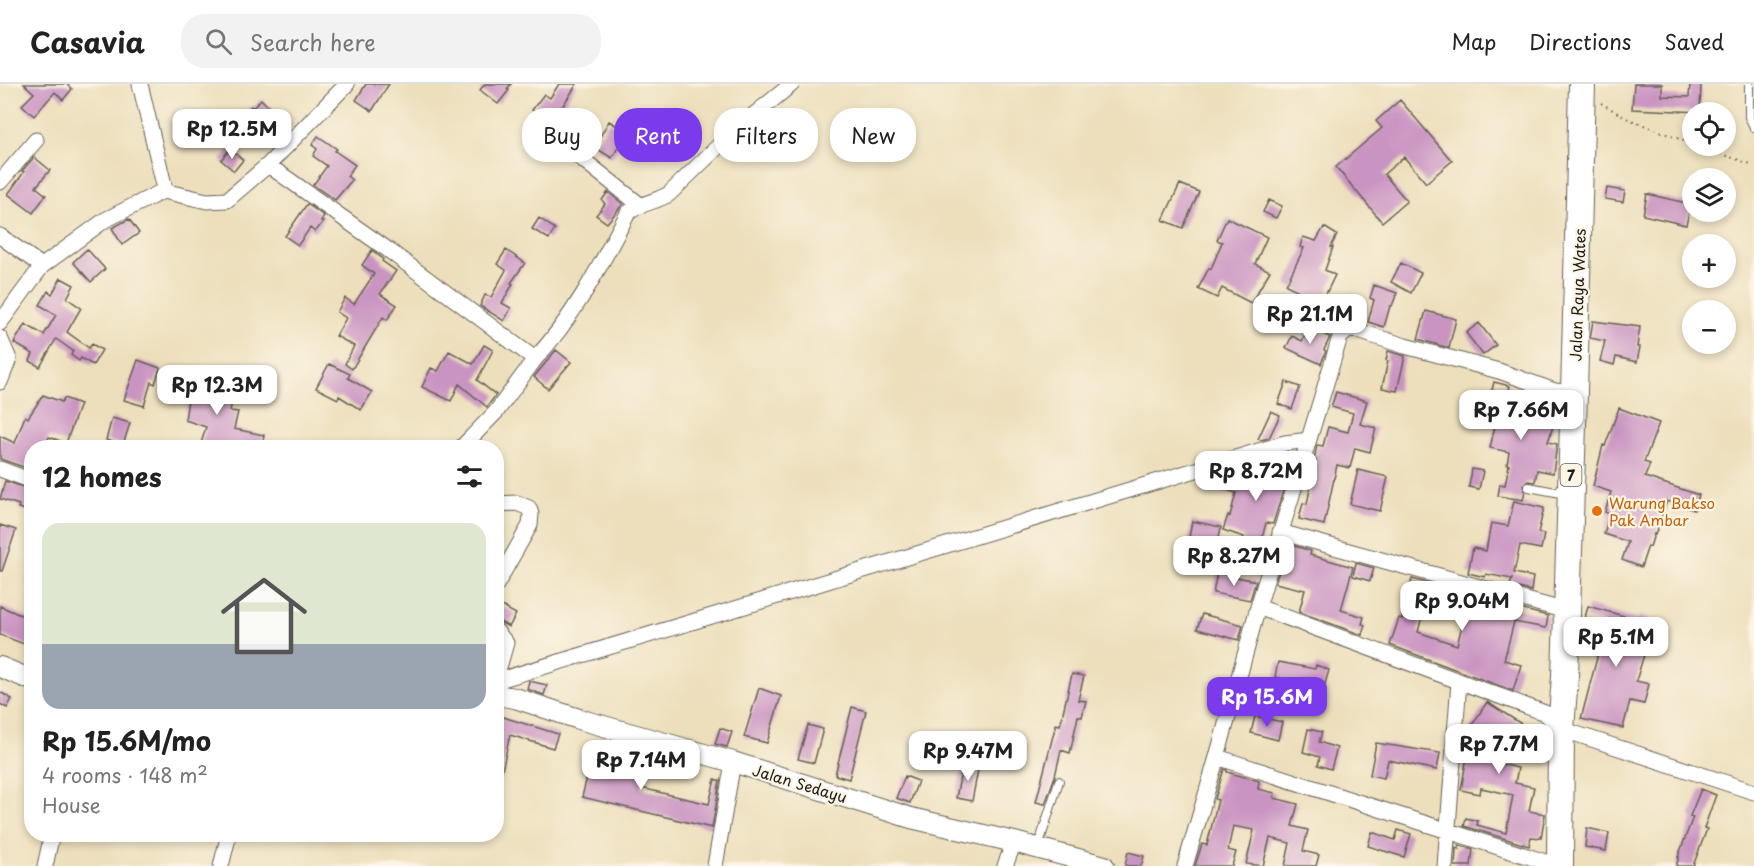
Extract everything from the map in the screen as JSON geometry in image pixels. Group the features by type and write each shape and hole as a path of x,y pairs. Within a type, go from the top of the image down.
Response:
{"highway":[{"name":"Jalan Raya Wates","path":"1559,866 1561,729 1565,676 1582,87"}],"street":[{"path":"0,323 42,266 105,220 157,195 164,185 140,84"},
{"path":"469,440 496,412 567,321 628,213 640,205 659,201 669,194 734,131 792,84"},
{"path":"157,195 207,201 221,201 232,196 268,165 343,85"},
{"path":"0,182 36,140"},
{"path":"587,162 640,205"},
{"path":"268,165 536,359"},
{"path":"0,236 42,266"},
{"path":"1185,866 1258,607 1340,337 1347,331 1356,330 1405,346 1499,371 1555,391 1574,393"},
{"path":"0,338 9,359 0,382"},
{"path":"504,677 819,585 1285,443 1310,440"},
{"path":"0,469 24,478"},
{"path":"504,504 517,503 529,508 531,514 530,525 504,571"},
{"path":"1280,532 1566,611"},
{"path":"1258,607 1545,713 1561,729 1754,792"},
{"path":"0,667 24,677"},
{"path":"1445,866 1459,682"},
{"name":"Jalan Sedayu","path":"504,697 515,698 582,720 733,762 911,818 1104,866"},
{"path":"1217,758 1559,866"},
{"path":"715,866 733,762"},
{"path":"45,866 50,842"},
{"path":"221,866 227,842"},
{"path":"1005,866 1014,842"}],"lane":[{"path":"1749,84 1749,117 1754,127"},
{"path":"1529,487 1570,495"},
{"path":"1038,848 1059,782"}],"path":[{"path":"1582,87 1611,110 1626,118 1682,140"},
{"path":"1727,156 1754,165"}],"building":[{"path":"24,84 67,84 72,89 63,100 55,92 34,116 22,105 34,93"},
{"path":"366,84 389,84 372,111 356,100"},
{"path":"485,84 511,84 498,104 480,90"},
{"path":"559,84 577,84 561,108 534,108 544,94 550,98"},
{"path":"1634,84 1662,84 1662,96 1689,97 1690,84 1701,84 1700,102 1682,102 1682,111 1632,109"},
{"path":"261,99 270,108 263,117 275,128 267,137 243,115"},
{"path":"1400,100 1452,161 1426,183 1404,157 1384,174 1407,201 1382,222 1336,167 1382,128 1376,121"},
{"path":"609,121 614,124 612,158 602,152 602,133"},
{"path":"318,136 355,165 347,176 352,180 335,200 313,185 327,166 313,156 317,149 312,145"},
{"path":"230,149 243,160 234,171 221,160"},
{"path":"34,157 50,170 36,187 46,195 33,213 8,194"},
{"path":"1180,184 1199,192 1183,228 1163,220"},
{"path":"1607,188 1625,191 1623,202 1605,199"},
{"path":"608,192 623,204 607,223 596,215 605,204 602,200"},
{"path":"1647,194 1682,202 1682,222 1687,222 1686,225 1643,215"},
{"path":"1269,200 1282,206 1276,218 1263,212"},
{"path":"307,204 324,216 321,221 323,222 315,232 310,228 298,245 285,236"},
{"path":"539,218 555,229 549,239 532,229"},
{"path":"1227,218 1267,237 1255,264 1270,271 1251,303 1222,288 1217,298 1198,289 1209,268 1211,269 1222,242 1217,240"},
{"path":"129,219 139,233 122,245 112,228"},
{"path":"1324,227 1337,235 1325,270 1335,275 1322,302 1286,285 1304,248 1300,247 1303,237 1316,241"},
{"path":"87,249 105,269 91,282 73,262"},
{"path":"372,250 396,271 380,294 397,305 387,320 383,317 352,369 345,364 354,346 336,336 346,318 337,312 345,298 354,304 374,274 362,265"},
{"path":"506,250 525,263 511,283 513,284 502,303 511,308 504,321 480,306 485,295 491,297 506,270 497,264"},
{"path":"1401,263 1421,273 1411,293 1391,282"},
{"path":"61,278 74,285 67,298 81,308 67,332 89,348 92,344 102,350 93,365 81,358 79,361 71,355 73,351 56,339 40,367 30,361 33,354 14,343 25,324 44,335 56,315 40,305 48,291 52,294"},
{"path":"1374,285 1397,293 1390,306 1384,327 1368,322 1374,300 1370,298"},
{"path":"1426,311 1456,319 1449,348 1418,339"},
{"path":"1593,321 1640,327 1637,362 1616,357 1614,365 1600,361 1605,341 1590,338"},
{"path":"1479,323 1496,345 1483,355 1466,333"},
{"path":"1309,327 1330,337 1321,364 1286,348 1292,336 1302,341"},
{"path":"484,345 493,350 477,380 496,395 487,407 459,384 451,401 422,387 431,368 438,371 449,351 473,364"},
{"path":"556,350 571,362 548,389 534,377"},
{"path":"1388,351 1405,356 1397,391 1382,388"},
{"path":"138,360 160,368 155,384 151,382 144,406 124,400"},
{"path":"329,364 350,374 348,378 372,392 361,410 339,396 338,399 316,388"},
{"path":"192,373 214,377 212,391 233,396 230,411 238,412 234,429 264,435 263,440 202,440 206,427 185,420"},
{"path":"1286,382 1300,387 1292,409 1278,404"},
{"path":"1494,382 1510,386 1507,398 1537,407 1537,410 1556,417 1548,442 1557,444 1553,473 1537,470 1535,482 1528,481 1523,485 1525,491 1523,500 1498,496 1500,484 1505,485 1509,452 1490,448 1498,412 1487,409"},
{"path":"1336,392 1367,401 1360,424 1376,428 1370,452 1355,448 1350,468 1337,465 1324,525 1299,519 1303,503 1307,504 1317,445 1323,446 1328,427 1348,432 1353,413 1331,407"},
{"path":"43,395 62,402 64,398 80,404 67,440 49,437 48,440 24,440 24,467 0,459 0,436 15,443 25,416 28,418"},
{"path":"1619,408 1659,423 1644,462 1650,464 1645,477 1699,495 1694,510 1667,501 1641,567 1622,560 1628,542 1604,534 1610,514 1605,512 1611,492 1593,486 1603,445 1605,446"},
{"path":"1271,411 1280,415 1269,438 1258,439"},
{"path":"112,418 130,423 125,440 106,440"},
{"path":"1268,458 1290,462 1273,524 1266,523 1257,557 1240,553 1244,537 1223,530 1228,515 1230,516 1236,493 1217,487 1221,476 1241,482 1242,477 1250,479 1253,463"},
{"path":"1472,469 1483,471 1479,489 1469,487"},
{"path":"1358,470 1388,477 1380,511 1350,504"},
{"path":"5,481 24,487 24,510 18,508 19,505 0,499"},
{"path":"1514,501 1544,508 1538,533 1544,534 1541,549 1520,545 1514,573 1533,577 1531,591 1510,586 1512,579 1468,573 1473,548 1486,551 1491,523 1508,526"},
{"path":"1192,521 1221,527 1217,548 1188,543"},
{"path":"0,525 16,530 2,571 0,571"},
{"path":"1288,544 1311,551 1310,555 1353,567 1341,610 1364,617 1362,624 1365,625 1362,635 1299,612 1305,590 1275,583 1281,566 1283,567"},
{"path":"1356,563 1374,568 1370,581 1353,576"},
{"path":"1217,573 1256,581 1250,600 1213,593"},
{"path":"1412,579 1431,584 1430,587 1467,594 1467,596 1548,616 1546,628 1514,622 1504,660 1521,665 1513,691 1390,645 1399,618 1402,619","holes":["1425,605 1465,614 1457,645 1418,632"]},
{"path":"0,606 24,616 24,644 0,635"},
{"path":"1588,606 1638,620 1639,616 1650,620 1643,643 1647,645 1636,681 1649,684 1644,704 1630,701 1623,728 1581,719 1604,623 1585,618"},
{"path":"504,607 516,614 509,627 504,624"},
{"path":"1202,614 1243,625 1239,640 1197,629"},
{"path":"1278,662 1315,669 1316,665 1329,670 1323,691 1309,687 1310,685 1275,677"},
{"path":"1072,674 1084,676 1078,700 1086,701 1082,717 1078,716 1070,753 1061,750 1045,804 1036,802 1056,724 1060,725"},
{"path":"529,681 547,685 544,695 527,689"},
{"path":"759,688 781,696 767,743 744,737"},
{"path":"0,692 12,699 7,708 0,704"},
{"path":"1487,702 1523,725 1497,763 1518,768 1515,783 1534,787 1529,811 1545,814 1541,838 1531,837 1529,846 1464,826 1466,818 1478,821 1477,825 1506,833 1513,795 1481,788 1480,794 1461,790 1470,739 1465,736"},
{"path":"852,707 866,711 849,779 835,775"},
{"path":"1255,716 1282,722 1278,740 1251,733"},
{"path":"504,717 558,734 553,748 510,735 504,762"},
{"path":"808,725 823,729 814,763 798,759"},
{"path":"720,728 732,732 727,747 715,744"},
{"path":"1308,729 1322,732 1319,742 1337,748 1331,769 1318,765 1320,757 1303,752"},
{"path":"1376,743 1440,753 1437,770 1388,760 1384,778 1370,775"},
{"path":"594,749 647,761 641,788 709,804 715,779 720,781 712,828 582,797"},
{"path":"963,762 979,765 972,801 956,798"},
{"path":"1224,769 1227,772 1259,781 1258,789 1275,793 1274,798 1298,804 1292,826 1308,830 1303,851 1319,855 1316,866 1285,866 1290,843 1270,838 1263,866 1246,864 1254,830 1233,826 1228,850 1236,852 1232,866 1195,866 1202,844 1207,845 1218,800 1215,799"},
{"path":"905,776 918,781 910,803 896,798"},
{"path":"1701,789 1716,795 1704,828 1707,829 1693,866 1676,866 1693,817 1690,816"},
{"path":"1587,828 1609,833 1606,851 1585,847"},
{"path":"1398,830 1411,834 1404,857 1368,846 1372,832 1395,840"},
{"path":"1459,845 1473,849 1471,866 1455,866 1456,848 1459,849"},
{"path":"1128,852 1144,856 1141,866 1125,866"}],"place":[{"name":"Warung Bakso Pak Ambar","path":"1597,511"}]}
